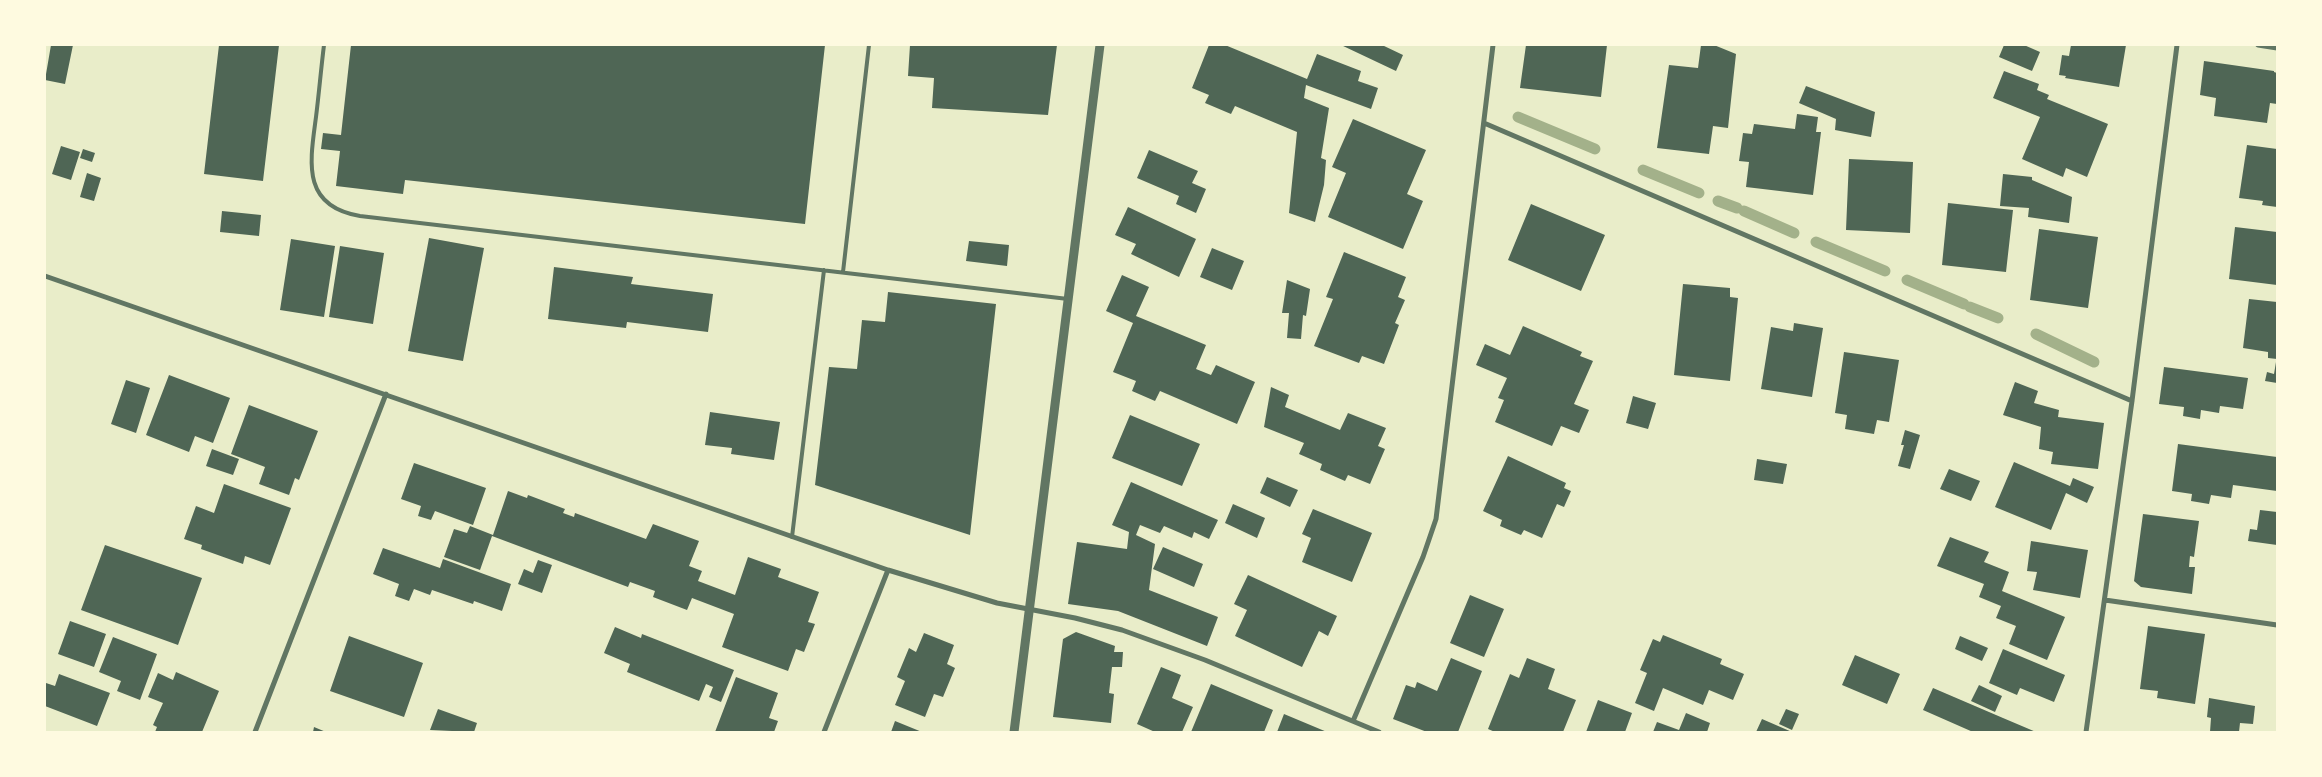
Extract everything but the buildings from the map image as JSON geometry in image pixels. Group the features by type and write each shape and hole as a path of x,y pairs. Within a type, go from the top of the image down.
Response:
{"street":[{"path":"1014,732 1100,45"},
{"path":"1353,721 1423,557 1436,519 1494,45"},
{"path":"2086,732 2132,401 2177,45"},
{"path":"2258,45 2277,48"},
{"path":"1484,123 2132,401"},
{"path":"45,276 888,570 967,595 1122,630 1204,660 1379,732"},
{"path":"255,732 386,394"},
{"path":"824,732 888,570"},
{"path":"2105,600 2277,625"}],"lane":[{"path":"324,45 312,154 312,172 316,188 322,198 338,210 360,216 1068,299"},
{"path":"843,272 870,45"},
{"path":"792,537 824,270"}],"waterway":[{"path":"1518,117 1595,149"},
{"path":"1643,170 1699,193"},
{"path":"1718,201 1737,208"},
{"path":"1744,211 1794,233"},
{"path":"1816,242 1885,271"},
{"path":"1907,280 1964,304"},
{"path":"1970,307 1998,318"},
{"path":"2036,334 2094,362"}]}
